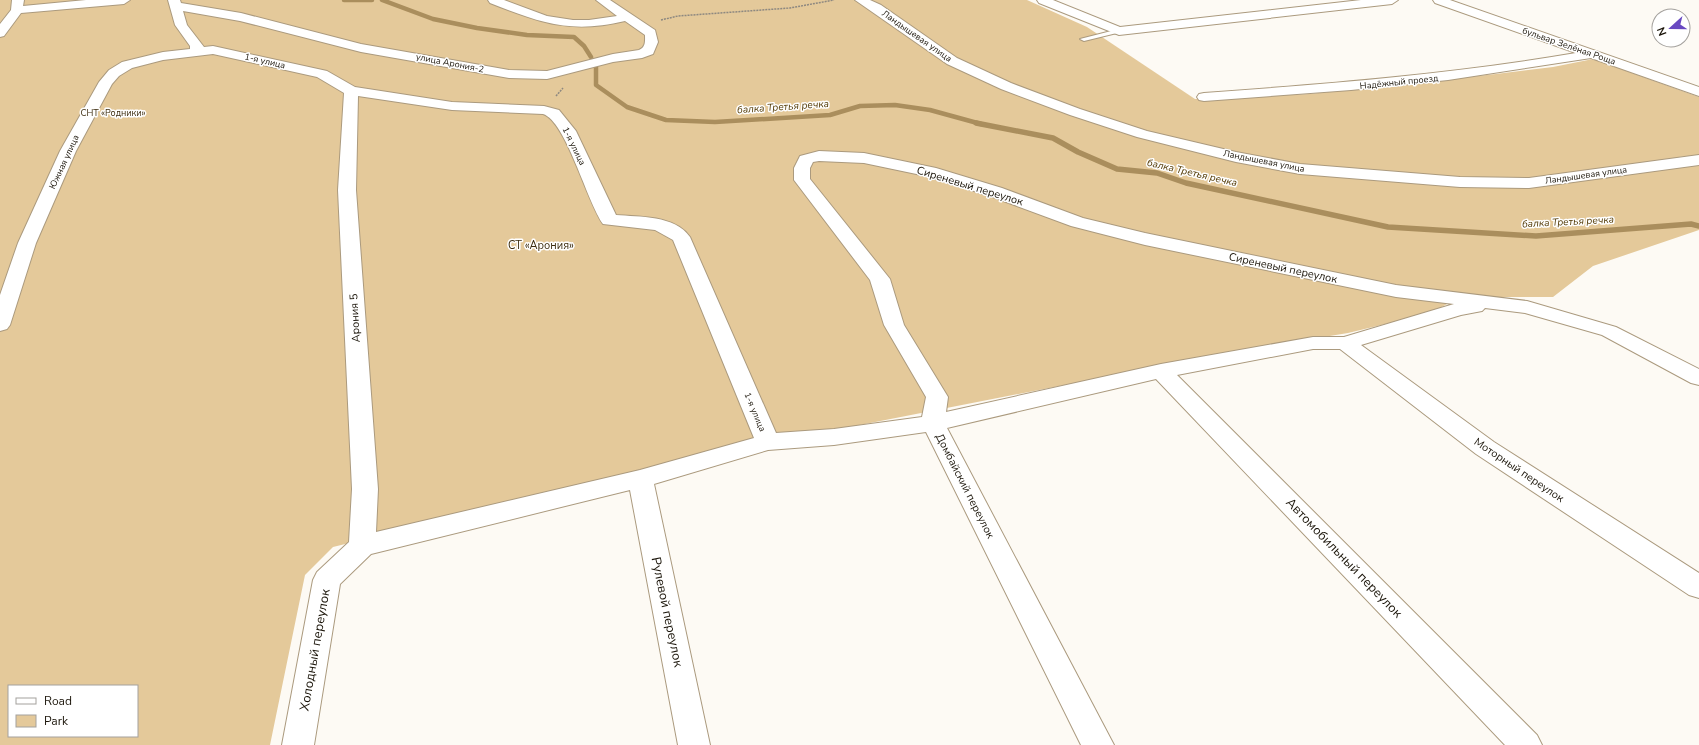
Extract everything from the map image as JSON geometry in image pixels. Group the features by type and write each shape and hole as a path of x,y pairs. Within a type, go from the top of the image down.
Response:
{"street":[{"path":"0,32 17,5 124,0"},
{"path":"494,0 526,14 563,24 601,23 626,17"},
{"name":"улица Арония-2","path":"174,3 242,17 361,48 516,75 547,75 613,58 642,54 648,51 652,42 651,33 602,0"},
{"name":"Ландышевая улица","path":"861,0 877,8 952,61 1006,86 1075,112 1142,134 1236,157 1308,170 1460,182 1529,183 1699,160"},
{"path":"1043,0 1119,31 1392,0"},
{"name":"бульвар Зелёная Роща","path":"1439,0 1699,92"},
{"path":"1453,5 1474,0"},
{"path":"174,3 181,24 202,49"},
{"name":"1-я улица","path":"202,49 322,74 351,91 452,106 544,110 554,113 568,131 609,220 663,226 675,231 681,237 768,442"},
{"name":"Южная улица","path":"0,325 34,229 68,151 106,82 114,72 126,65 202,49"},
{"name":"Надёжный проезд","path":"1204,98 1338,88 1417,80 1528,67 1593,54"},
{"name":"Арония 5","path":"351,91 347,190 365,489 362,546"},
{"name":"Домбайский переулок","path":"864,158 818,156 806,159 802,168 802,180 880,279 894,325 937,397 933,423 1098,745"},
{"name":"Сиреневый переулок","path":"864,158 930,172 996,192 1077,222 1146,239 1396,291 1527,307 1609,331 1699,378"},
{"path":"362,546 640,479 768,442 834,437 933,423 1162,371 1313,343 1345,343 1459,308 1500,303"},
{"name":"Моторный переулок","path":"1345,343 1485,448 1699,587"},
{"name":"Автомобильный переулок","path":"1162,371 1526,745"},
{"name":"Рулевой переулок","path":"640,479 694,745"},
{"name":"Холодный переулок","path":"298,745 326,580 362,546"}],"lane":[{"path":"1084,39 1119,31"}],"path":[{"path":"641,25 678,16 790,8 834,0"}],"green space":[{"name":"СТ «Арония»","path":"0,0 1027,0 1087,27 1195,99 1309,94 1553,67 1593,59 1699,97 1699,155 1679,157 1699,166 1699,230 1593,266 1553,297 1503,297 1447,304 1431,313 1348,333 1243,350 814,434 643,471 333,547 305,575 270,745 0,745"}],"waterway":[{"name":"балка Третья речка","path":"344,0 372,0"},
{"name":"балка Третья речка","path":"382,0 433,19 477,28 527,35 574,37 584,46 591,57"},
{"name":"балка Третья речка","path":"596,67 596,85 627,107 666,120 715,122 830,115 860,106 895,105 930,110 981,124"},
{"name":"балка Третья речка","path":"976,123 981,124"},
{"name":"балка Третья речка","path":"981,124 1053,138 1078,152 1117,169 1157,173 1186,183 1388,227 1536,236 1691,224 1699,226"}],"park label":[{"name":"СНТ «Родники»","path":"113,113"}]}
